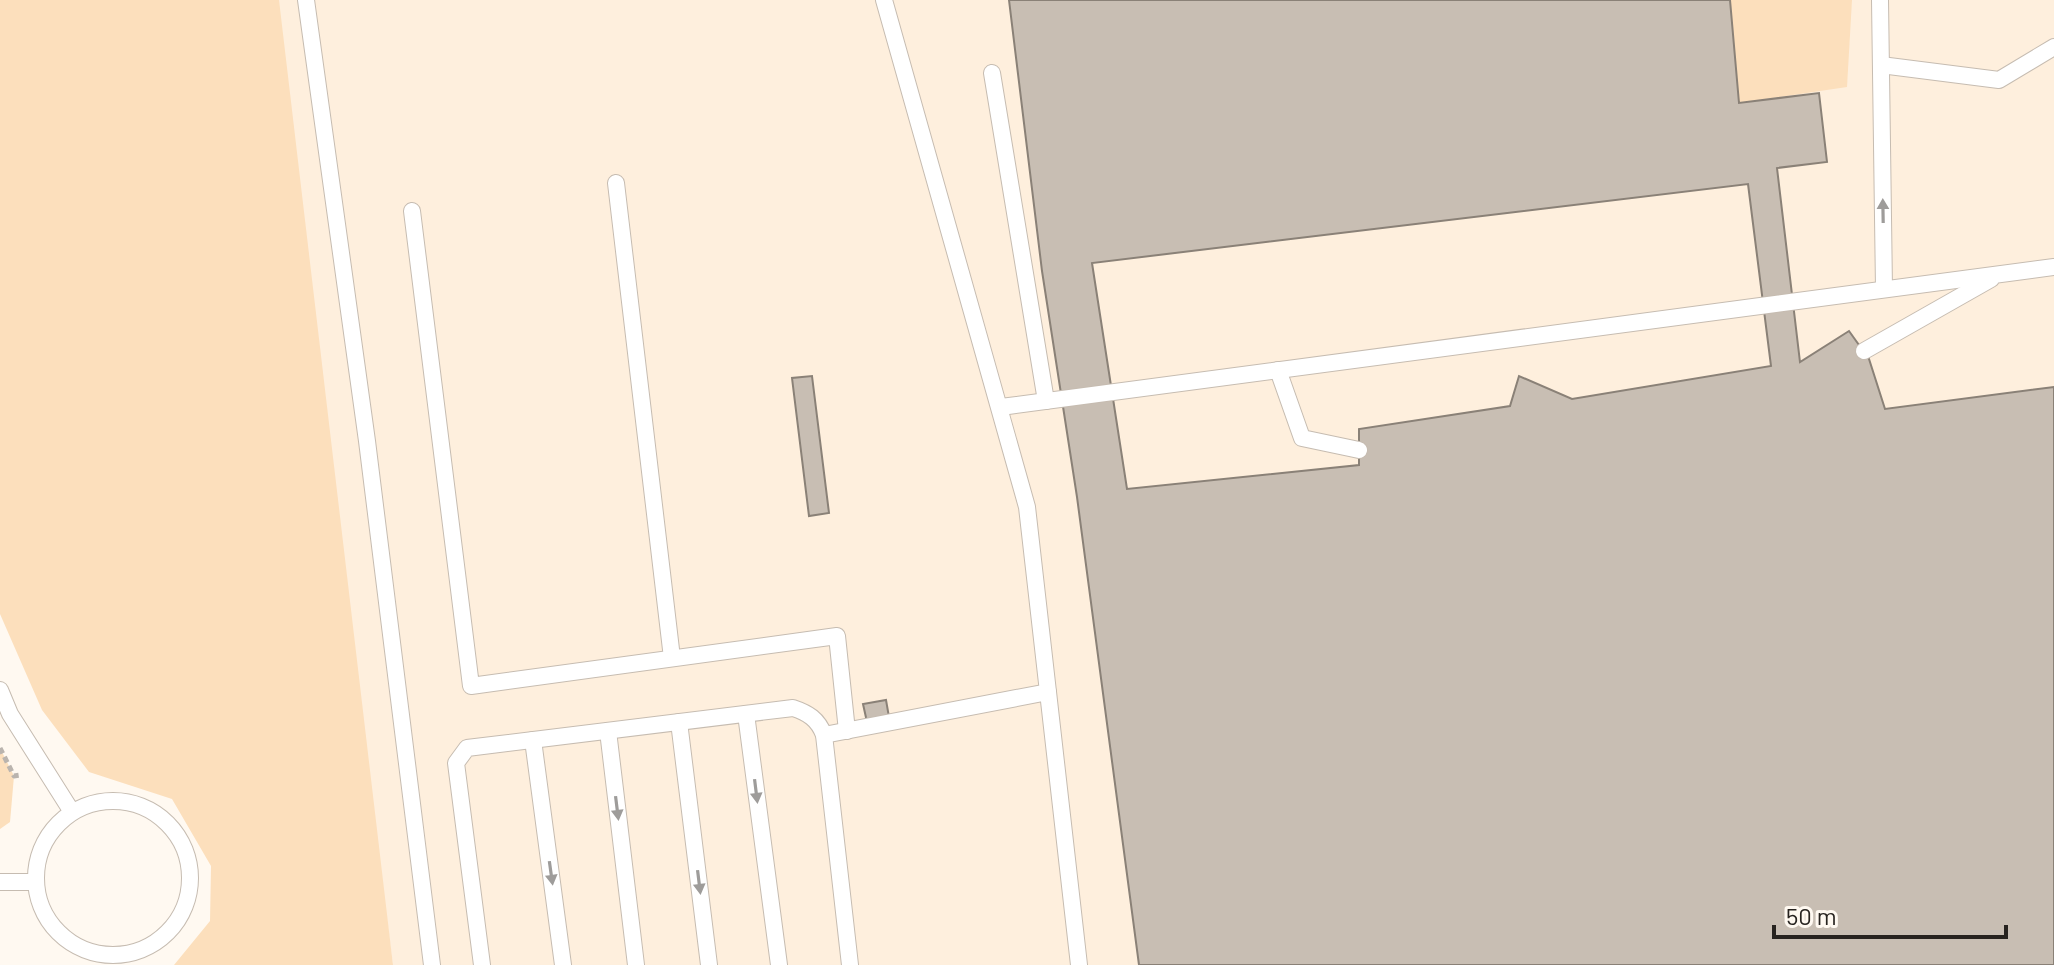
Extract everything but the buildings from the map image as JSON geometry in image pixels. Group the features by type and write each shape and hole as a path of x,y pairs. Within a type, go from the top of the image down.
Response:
{"lane":[{"path":"306,0 367,441 432,965"},
{"path":"884,0 1027,507 1079,965"},
{"path":"1880,0 1884,289"},
{"path":"1881,65 1999,80 2054,47"},
{"path":"992,73 1046,401"},
{"path":"616,183 672,658"},
{"path":"412,211 471,686 837,636 847,731"},
{"path":"1001,407 2054,267"},
{"path":"1864,351 1999,274"},
{"path":"1278,370 1302,438 1359,450"},
{"path":"0,690 10,714 72,812"},
{"path":"824,735 1048,692"},
{"path":"482,965 456,763 467,748 793,708 808,712 820,725 824,735 850,965"},
{"path":"746,714 779,965"},
{"path":"679,722 709,965"},
{"path":"608,731 636,965"},
{"path":"533,740 563,965"},
{"path":"122,801 147,808 168,823 183,844 190,869 189,894 179,919 162,938 140,951 115,960 69,942 52,926 40,905 35,882 37,861 44,842 56,825 72,812 96,802 122,801"},
{"path":"0,882 35,882"}],"shaded area":[{"path":"0,0 279,0 393,965 174,965 210,921 211,866 172,799 89,772 42,710 0,614"},
{"path":"267,0 2054,0 2054,965 393,965"},
{"path":"1730,0 1852,0 1847,87 1739,103"},
{"path":"0,748 14,776 10,822 0,829"}]}
